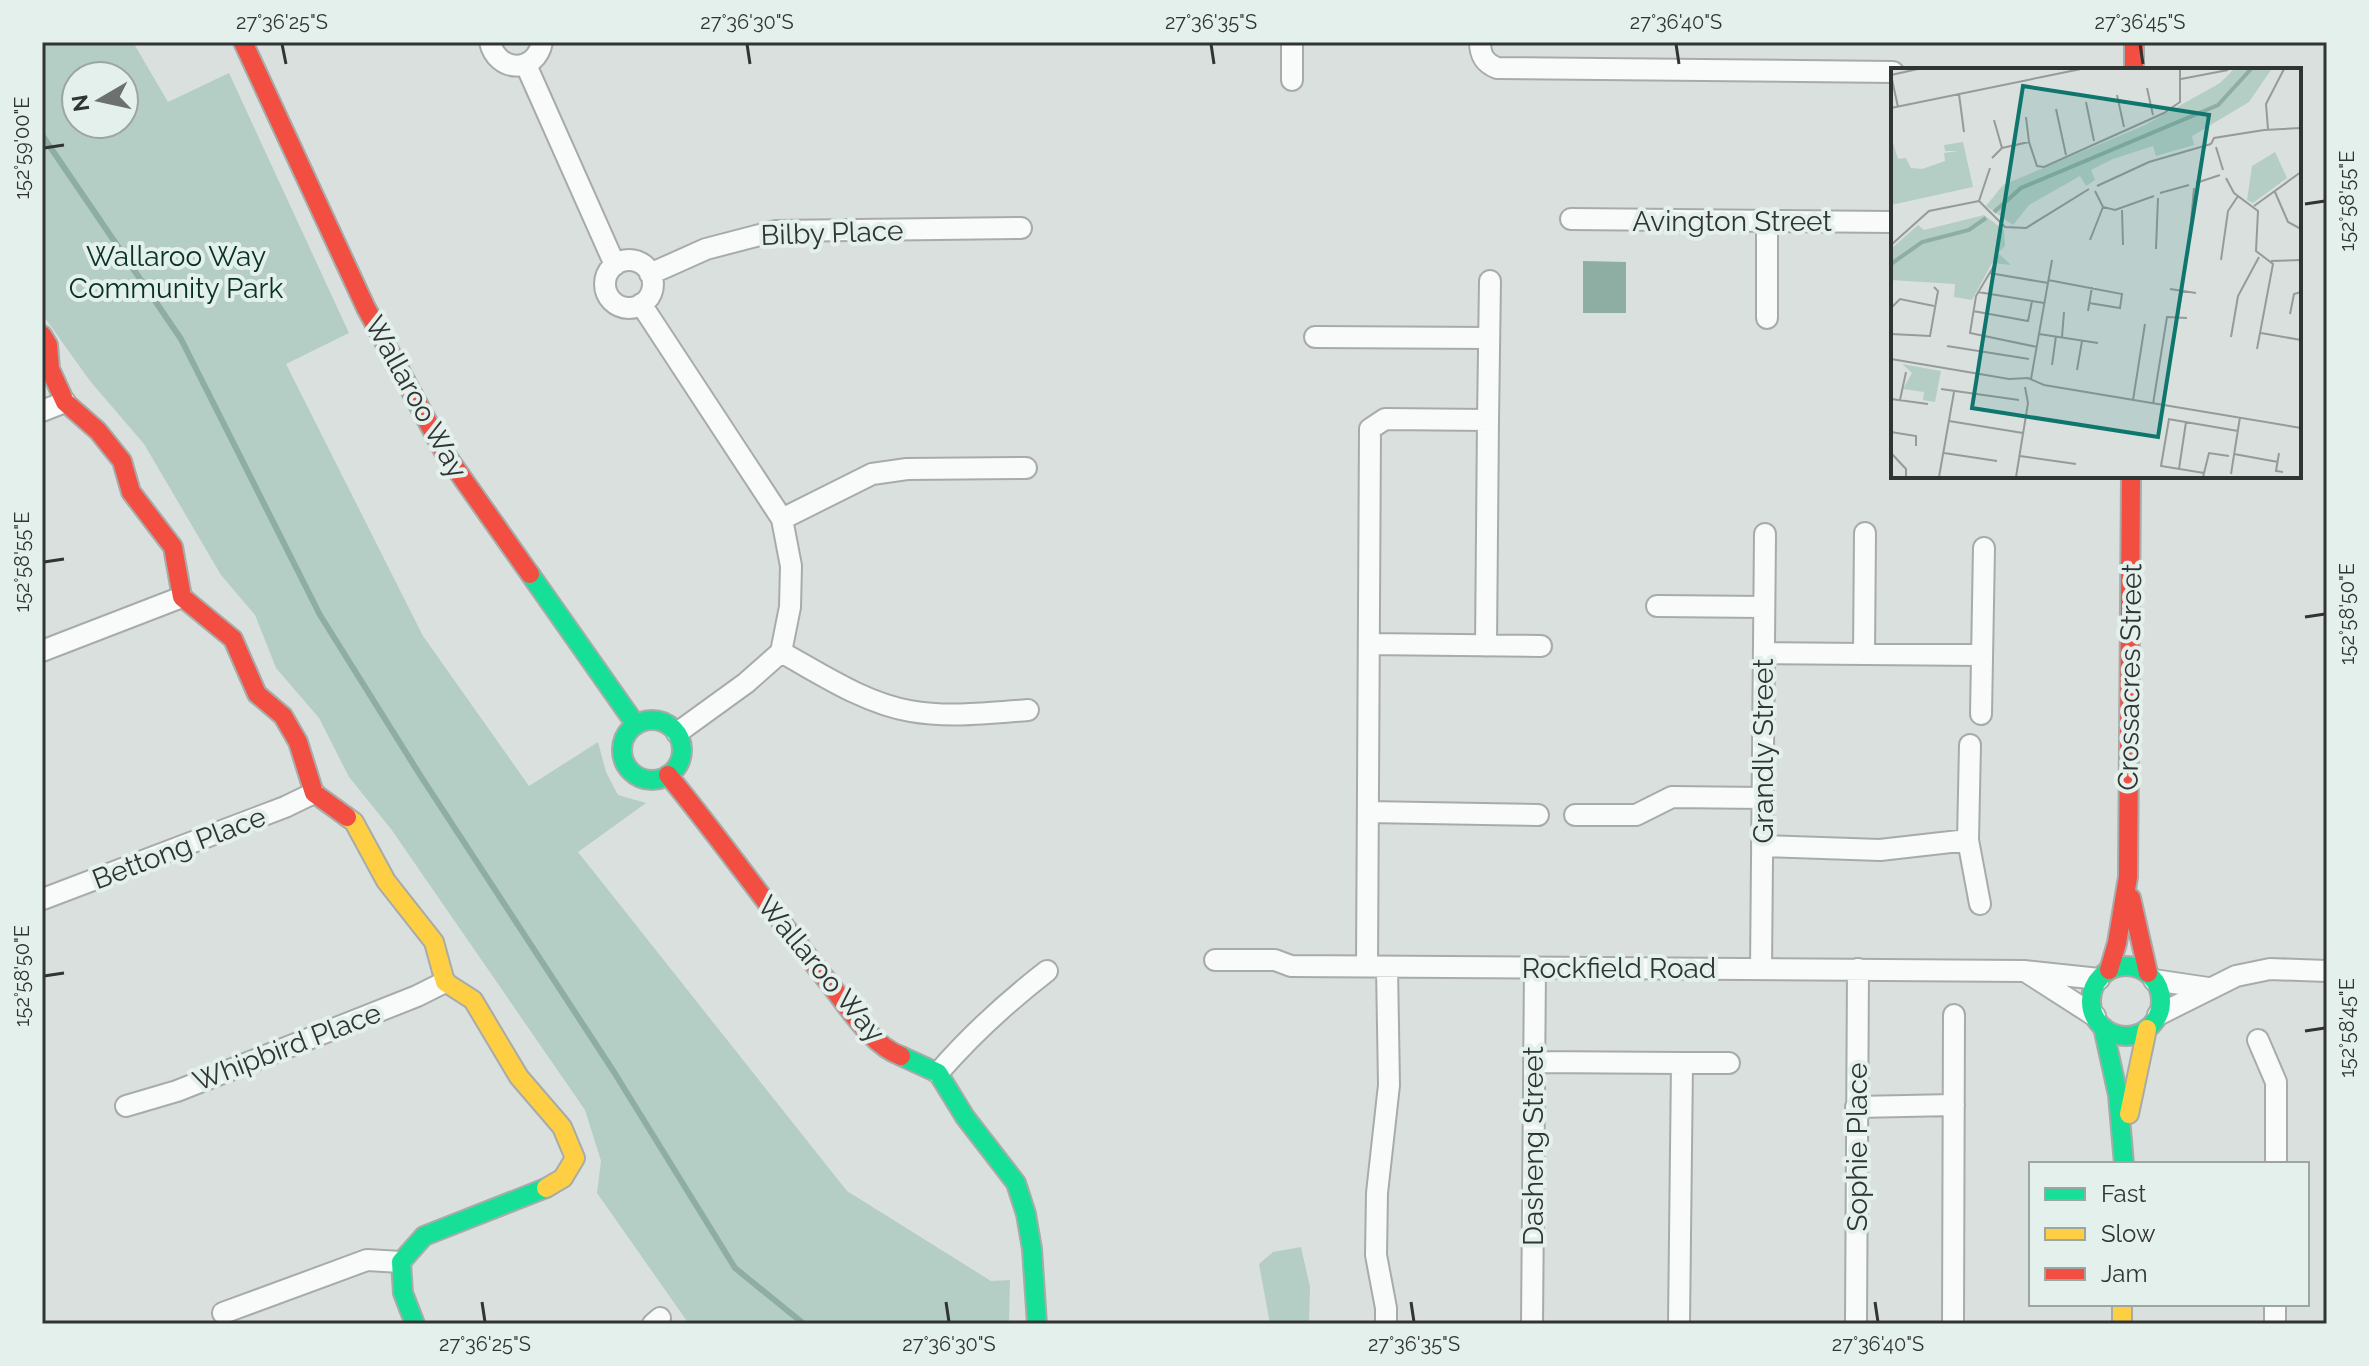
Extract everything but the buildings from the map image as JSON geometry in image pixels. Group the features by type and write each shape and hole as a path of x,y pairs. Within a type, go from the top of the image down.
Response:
{"street":[{"name":"Wallaroo Way","path":"243,42 366,308 444,452 636,725"},
{"path":"490,42 493,54 500,61 517,67 526,65 538,55 542,42"},
{"path":"1292,42 1292,80"},
{"path":"1480,42 1480,52 1486,63 1497,68 1891,72"},
{"path":"2134,42 2134,68"},
{"path":"526,65 615,265"},
{"name":"Avington Street","path":"1571,219 1891,222"},
{"path":"1767,221 1767,318"},
{"name":"Bilby Place","path":"650,274 706,249 775,231 1021,228"},
{"path":"631,260 645,267 650,274 652,287 641,304 626,308 611,301 605,278 615,265 631,260"},
{"path":"1486,646 1490,281"},
{"path":"641,304 782,519 791,566 790,607 781,652 746,683 677,733"},
{"path":"42,335 48,345 50,369 65,402 98,431 122,461 131,492 173,547 182,597 233,639 257,694 283,716 298,742 314,793 354,822 386,881 434,942 445,982 473,1000 519,1077 562,1127 575,1158 563,1178 539,1192 424,1236 401,1262 403,1293 415,1324"},
{"path":"1315,337 1489,338"},
{"path":"42,411 65,402"},
{"path":"1386,1324 1376,1255 1377,1193 1389,1085 1377,966 1368,812 1370,429 1385,419 1488,420"},
{"path":"782,519 872,474 907,469 1026,468"},
{"name":"Crossacres Street","path":"2104,975 2117,943 2128,877 2131,478"},
{"path":"1864,654 1865,533"},
{"name":"Grandly Street","path":"1761,969 1765,534"},
{"path":"1981,714 1984,548"},
{"path":"42,651 182,597"},
{"path":"1657,606 1764,607"},
{"path":"1369,644 1541,646"},
{"path":"781,652 867,697 910,711 966,715 1028,710"},
{"path":"1764,653 1982,655"},
{"path":"653,720 671,726 677,733 682,751 675,769 668,775 648,779 631,770 625,761 624,741 636,725 653,720"},
{"path":"1970,745 1968,840 1980,904"},
{"name":"Wallaroo Way","path":"668,775 771,912 865,1028 890,1052 938,1073"},
{"name":"Bettong Place","path":"43,899 285,807 314,793"},
{"path":"1575,815 1636,815 1672,797 1762,798"},
{"path":"1368,812 1538,815"},
{"path":"1762,846 1880,850 1968,840"},
{"name":"Crossacres Street","path":"2128,877 2151,977"},
{"name":"Rockfield Road","path":"1215,960 1275,960 1291,966 1858,969 2104,975"},
{"path":"2124,1162 2125,1138 2117,1079 2092,997 2104,975 2127,966 2151,977 2208,988"},
{"name":"Dasheng Street","path":"1532,1324 1535,968"},
{"name":"Sophie Place","path":"1856,1324 1858,969"},
{"path":"2024,971 2114,1033 2125,1036 2208,988 2236,976 2270,969 2327,971"},
{"path":"1037,1324 1032,1249 1026,1214 1016,1183 965,1117 938,1073 967,1040 1047,971"},
{"path":"2125,1138 2160,991 2151,977"},
{"name":"Whipbird Place","path":"126,1106 177,1091 417,996 445,982"},
{"path":"1953,1324 1954,1015"},
{"path":"2258,1040 2276,1082 2276,1162"},
{"path":"1534,1062 1729,1063"},
{"path":"1679,1324 1682,1063"},
{"path":"1856,1107 1954,1105"},
{"path":"223,1313 367,1260 401,1262"}],"green space":[{"name":"Wallaroo Way Community Park","path":"42,42 133,42 168,102 229,73 349,333 286,364 423,636 529,786 598,742 606,772 618,795 646,803 578,852 847,1191 991,1281 1010,1280 1009,1324 689,1324 597,1193 601,1161 585,1110 391,829 349,777 319,718 276,668 255,615 221,575 144,444 90,381 42,314"},
{"path":"1301,1247 1310,1287 1309,1324 1270,1324 1259,1264 1273,1252"}],"shaded area":[{"path":"1583,261 1626,262 1626,313 1583,313"}],"waterway":[{"path":"42,135 181,339 320,615 420,775 614,1072 735,1268 804,1324"}],"traffic: fast":[{"path":"530,574 636,725"},
{"path":"652,720 673,729 682,750 673,771 652,780 631,771 622,750 631,729 652,720"},
{"path":"2126,966 2151,976 2161,1001 2151,1026 2126,1036 2101,1026 2091,1001 2101,976 2126,966"},
{"path":"2103,1027 2118,1095 2124,1162"},
{"path":"901,1056 938,1073 965,1117 1016,1183 1026,1214 1032,1249 1037,1324"},
{"path":"415,1324 403,1293 401,1262 424,1236 546,1188"}],"traffic: slow":[{"path":"347,817 354,822 386,881 434,942 445,982 473,1000 519,1077 562,1127 575,1158 563,1178 546,1188"},
{"path":"2129,1114 2147,1029"},
{"path":"2122,1306 2122,1324"}],"traffic: jam":[{"path":"243,42 366,308 444,452 530,574"},
{"path":"2134,42 2134,68"},
{"path":"42,335 48,345 50,369 65,402 98,431 122,461 131,492 173,547 182,597 233,639 257,694 283,716 298,742 314,793 347,817"},
{"path":"2109,970 2117,943 2128,877 2131,478"},
{"path":"668,775 861,1025 890,1051 901,1056"},
{"path":"2131,898 2148,973"}]}
